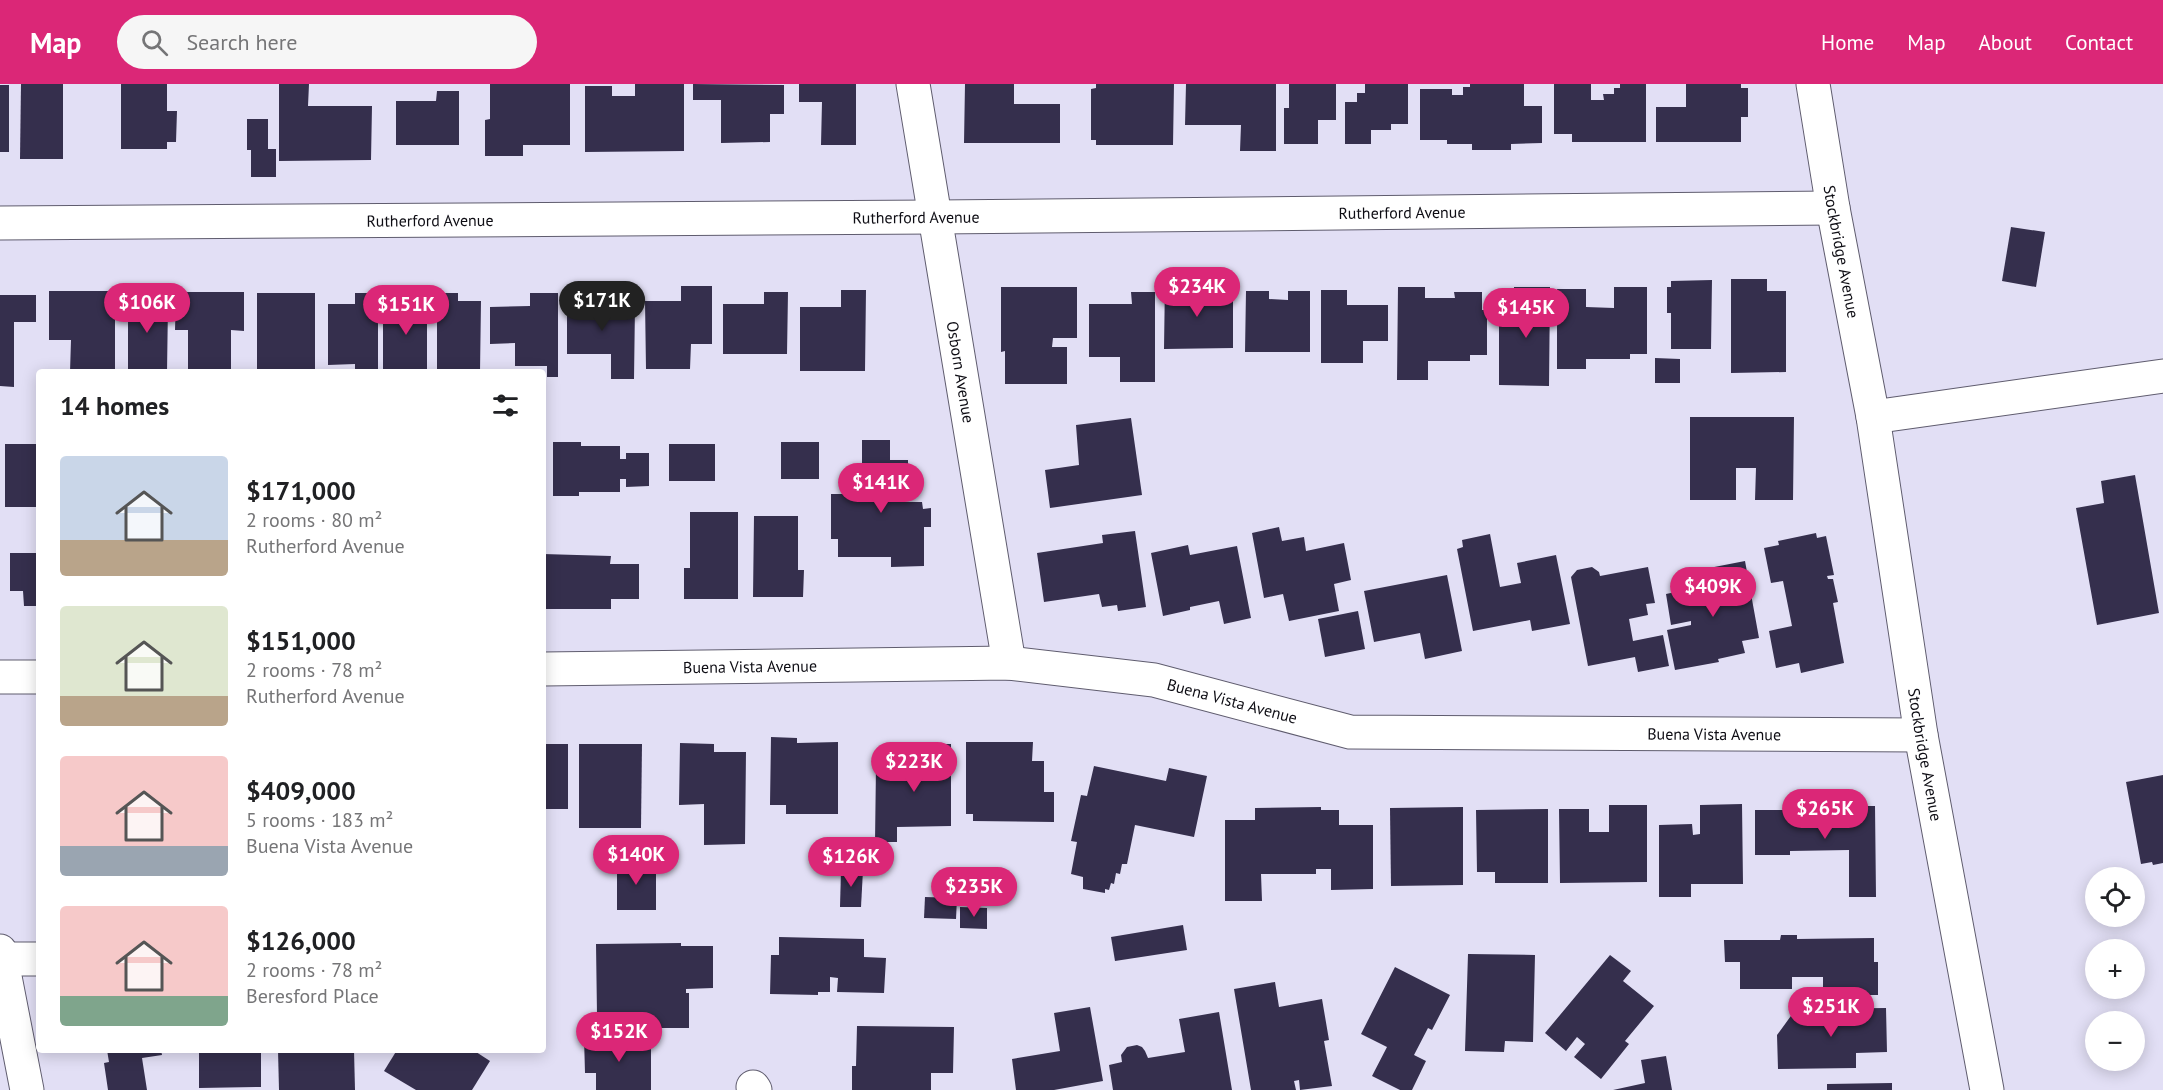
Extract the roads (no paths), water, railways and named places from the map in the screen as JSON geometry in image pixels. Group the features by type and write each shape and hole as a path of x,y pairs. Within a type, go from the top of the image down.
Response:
{"street":[{"name":"Osborn Avenue","path":"914,84 1009,663"},
{"name":"Stockbridge Avenue","path":"1813,84 1833,208 1873,417 1921,735 1987,1090"},
{"name":"Rutherford Avenue","path":"0,224 936,218 1833,208"},
{"path":"1873,417 2163,376"},
{"name":"Buena Vista Avenue","path":"546,669 1009,663 1154,680 1350,732 1921,735"},
{"path":"0,677 36,676"},
{"path":"27,1090 1,955 36,959"}]}
